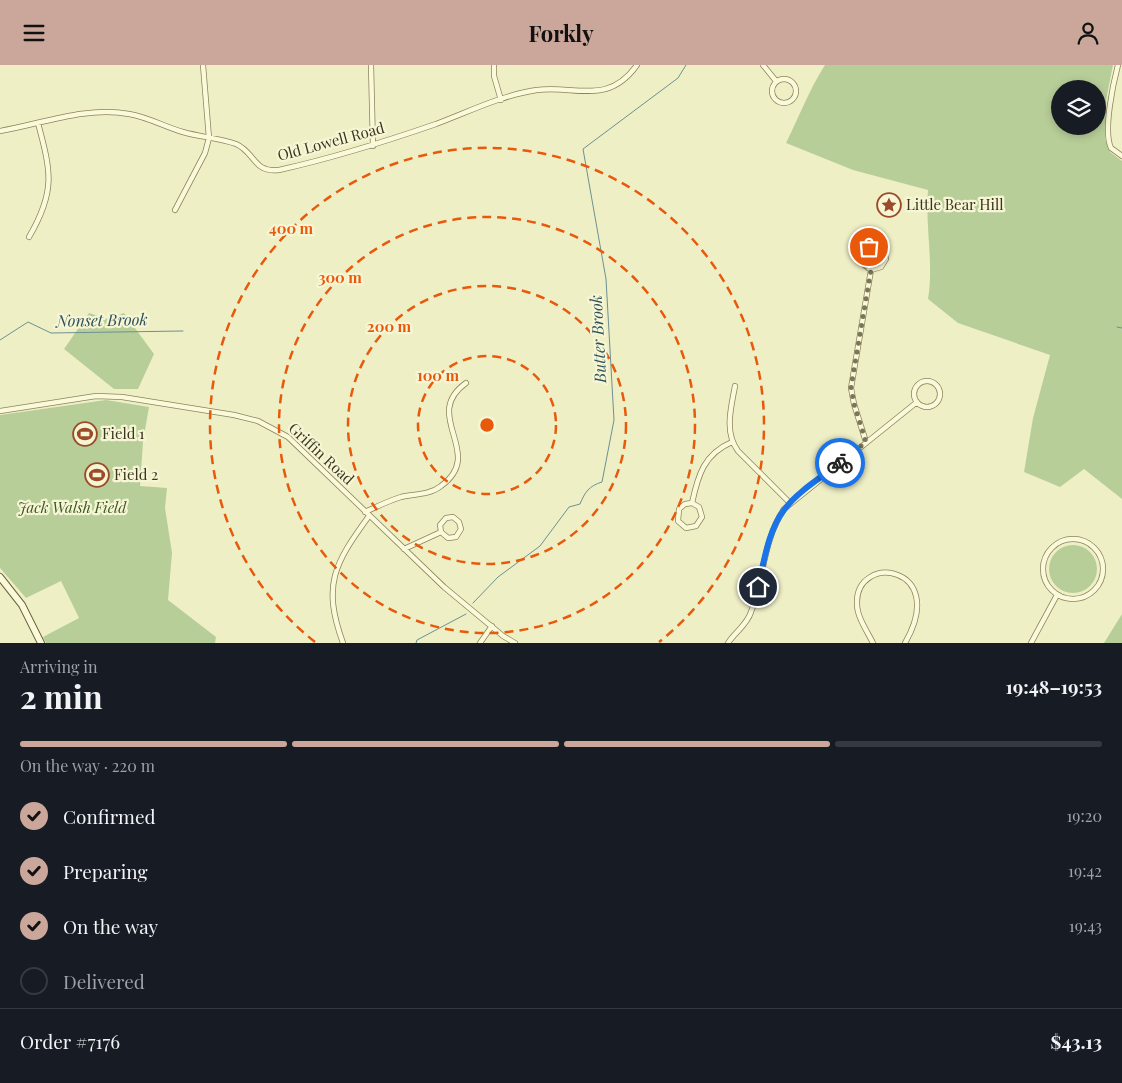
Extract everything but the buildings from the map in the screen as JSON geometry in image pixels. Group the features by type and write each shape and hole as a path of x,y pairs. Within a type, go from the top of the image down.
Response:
{"main road":[{"path":"0,577 22,605 41,643"}],"street":[{"path":"175,210 205,153 209,138 203,65"},
{"path":"371,65 373,146"},
{"path":"494,65 494,76 501,101"},
{"name":"Old Lowell Road","path":"0,131 87,114 118,112 142,117 181,132 236,144 244,149 259,167 270,171 373,146 536,90 592,93 603,90 623,79 638,65"},
{"path":"763,65 776,81"},
{"path":"1118,65 1111,94 1108,136 1111,148 1122,156"},
{"path":"784,78 794,83 797,93 792,101 784,103 776,100 772,93 776,81 784,78"},
{"path":"29,237 46,203 50,185 49,168 38,123"},
{"path":"876,246 884,252 885,261 879,269 871,270 863,264 862,254 869,247 876,246"},
{"path":"866,442 854,404 851,387 871,270"},
{"path":"927,382 937,387 938,399 932,406 924,407 917,402 914,391 919,384 927,382"},
{"path":"365,512 394,499 431,491 442,486 451,476 457,464 458,449 448,412 453,397 466,383"},
{"path":"734,386 730,415 732,442 738,451 790,503"},
{"name":"Griffin Road","path":"0,411 115,396 234,415 265,424 288,437 444,587 492,627 515,643"},
{"path":"728,643 750,615 773,531 780,516 790,503 917,402"},
{"path":"692,503 704,463 717,449 732,442"},
{"path":"692,503 700,509 701,520 696,526 686,527 678,521 677,513 682,505 692,503"},
{"path":"343,643 334,611 333,580 340,558 369,516"},
{"path":"446,518 456,518 460,524 459,533 453,538 446,537 441,532 440,523 446,518"},
{"path":"404,549 441,532"},
{"path":"1066,539 1078,539 1089,543 1098,552 1103,563 1103,576 1098,587 1082,598 1070,599 1058,595 1049,587 1044,576 1043,564 1047,553 1055,544 1066,539"},
{"path":"873,643 858,612 857,599 861,587 866,581 873,576 885,572 894,573 905,579 914,588 917,596 915,621 905,643"},
{"path":"1031,643 1058,595"},
{"path":"480,643 492,627"}],"green space":[{"path":"825,65 1113,65 1106,100 1106,80 1051,80 1051,135 1105,135 1110,152 1122,161 1122,499 1084,469 1060,487 1024,472 1033,418 1050,355 958,323 928,299 930,272 928,190 853,170 786,143"},
{"path":"89,313 108,319 124,313 154,354 138,389 114,389 64,349"},
{"name":"Jack Walsh Field","path":"106,400 149,407 143,442 140,486 167,488 165,508 172,553 168,600 216,637 215,643 46,643 43,637 79,618 61,581 26,598 0,568 0,415"},
{"path":"1073,545 1082,547 1090,552 1095,560 1097,569 1095,578 1090,586 1082,591 1073,593 1064,591 1056,586 1051,578 1049,569 1051,560 1056,552 1064,547"},
{"path":"1122,614 1122,643 1104,643"}],"waterway":[{"name":"Butter Brook","path":"473,603 498,577 540,546 569,507 580,504 588,490 602,482 614,420 606,279 583,149 678,78 686,65"},
{"name":"Nonset Brook","path":"0,340 28,322 51,333 183,331"},
{"path":"1117,327 1122,328"},
{"name":"Butter Brook","path":"416,643 417,640 466,614"}],"way so far":[{"path":"840,463 866,442 852,399 851,380 871,270 866,268 861,259 864,249 869,247"}],"place":[{"name":"Little Bear Hill","path":"889,205"},
{"name":"Field 1","path":"85,434"},
{"name":"Field 2","path":"97,475"}],"route":[{"path":"758,587 776,523 784,509 840,463"}]}
